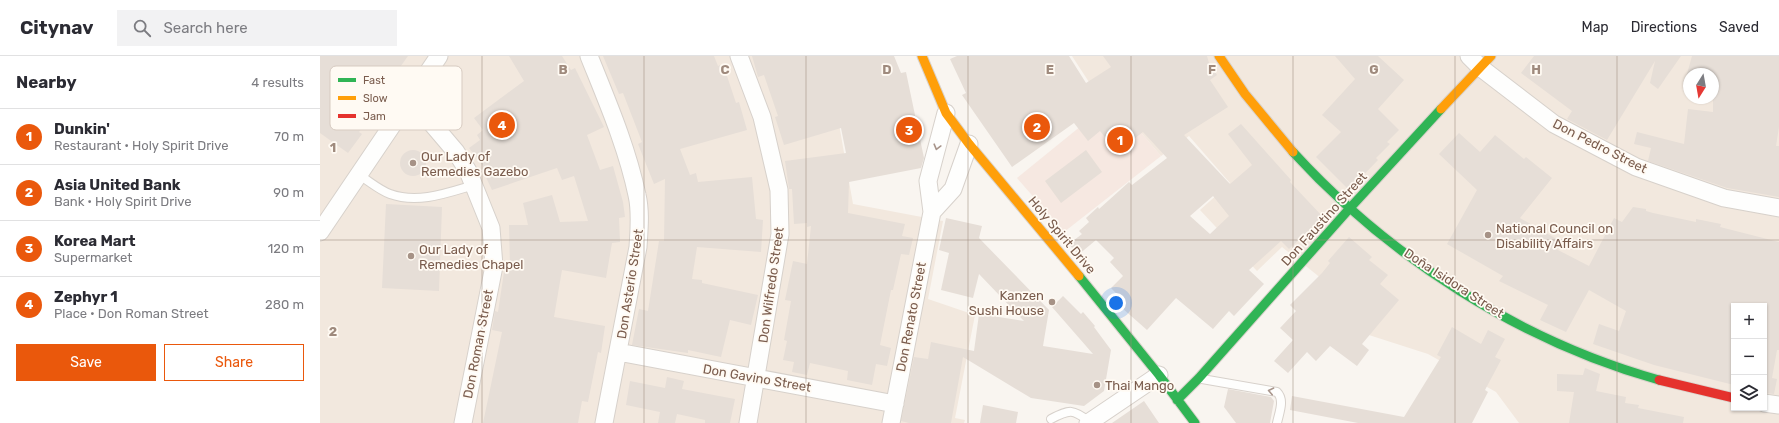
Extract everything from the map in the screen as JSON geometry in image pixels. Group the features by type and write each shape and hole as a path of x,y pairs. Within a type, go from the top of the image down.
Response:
{"street":[{"path":"432,66 439,56"},
{"name":"Don Asterio Street","path":"589,56 610,109 638,196 640,219 638,247 604,423"},
{"name":"Don Wilfredo Street","path":"739,56 762,117 779,190 780,234 757,378 748,423"},
{"name":"Holy Spirit Drive","path":"922,56 946,113 969,144 1040,228 1159,375 1195,423"},
{"name":"Doña Isidora Street","path":"1219,56 1263,117 1305,164 1350,208 1418,263 1492,310 1571,348 1653,379 1731,397"},
{"name":"Don Faustino Street","path":"1177,400 1199,378 1480,60"},
{"name":"Don Pedro Street","path":"1480,60 1554,124 1636,167 1724,198 1779,208"},
{"name":"Don Renato Street","path":"891,423 932,212 928,181 946,113"},
{"path":"320,232 390,130"},
{"name":"Don Roman Street","path":"437,130 456,152 468,171 491,228 494,266 463,423"},
{"path":"932,212 953,189 969,144"},
{"name":"Don Gavino Street","path":"618,352 895,404"},
{"path":"1089,422 1159,375"},
{"path":"1767,403 1779,405"}],"lane":[{"path":"359,175 390,194 420,199 445,194 474,185"},
{"path":"1199,378 1277,392 1281,396 1282,400 1277,423"},
{"path":"1051,419 1065,411 1070,411 1078,413 1089,422"}],"shaded area":[{"path":"320,56 804,56 833,90 853,204 943,221 928,299 975,315 955,418 965,420 964,423 320,423"},
{"path":"1072,56 1779,56 1779,423 1519,423 1496,392 1428,354 1344,327 1334,291 1317,275 1282,247 1257,271 1200,210 1230,183 1189,136 1161,156 1113,100 1100,99"},
{"path":"1113,100 1161,156 1064,232 1017,178"}],"building":[{"path":"320,56 408,56 401,66 330,66 330,130 360,130 359,132 362,134 348,153 320,133"},
{"path":"509,56 562,56 571,70 575,68 604,127 587,135 600,170 613,166 623,202 625,217 619,218 620,242 612,243 606,278 562,270 554,317 605,326 601,353 598,352 588,402 582,401 578,423 483,423 502,332 492,330 495,311 498,312 505,265 510,266 509,225 528,225 523,203 552,195 560,222 588,221 574,176 562,180 557,168 492,190 483,171 486,170 469,148 480,140 477,135 483,130 474,118 524,81"},
{"path":"603,56 714,56 718,66 723,64 736,103 739,102 747,130 680,149 690,175 696,173 698,182 752,177 756,219 763,220 761,252 697,247 692,279 702,280 702,283 758,295 751,325 730,320 721,357 688,350 688,353 632,345 639,309 648,311 659,241 664,241 665,179 654,184 638,144 642,142 623,93 619,94"},
{"path":"752,56 894,56 901,73 906,72 924,158 921,168 849,182 848,213 905,224 902,236 913,238 909,255 901,254 893,290 891,290 880,345 891,348 887,366 876,364 872,385 847,380 848,371 810,363 807,375 792,372 794,362 783,360 787,341 784,340 791,301 785,300 793,261 807,264 811,226 807,227 807,223 794,224 792,189 789,189 785,161 846,153 841,128 784,145 775,117 778,116 764,75 758,77"},
{"path":"957,56 1069,56 1086,83 1111,67 1103,56 1207,56 1209,63 1217,75 1210,80 1228,107 1184,135 1230,184 1252,165 1228,134 1241,124 1291,180 1290,182 1323,217 1289,249 1281,241 1249,270 1264,284 1234,316 1229,311 1213,329 1176,298 1147,330 1122,308 1126,303 1111,288 1123,276 1110,262 1114,258 1096,240 1078,255 1069,244 1082,234 1079,231 1089,222 1086,218 1098,207 1099,209 1129,182 1132,185 1167,158 1143,132 1117,152 1100,131 1088,141 1074,123 1012,167 962,95 966,93 950,59","holes":["1213,196 1229,216 1210,234 1190,216"]},
{"path":"1335,56 1378,56 1404,80 1378,109 1399,130 1387,142 1390,144 1376,158 1378,160 1349,190 1316,157 1341,132 1322,115 1355,79"},
{"path":"1534,56 1681,56 1658,89 1650,83 1655,61 1607,140 1567,119 1572,111 1521,73"},
{"path":"1692,56 1779,56 1779,127 1776,146 1779,146 1779,197 1727,188 1648,161 1651,148 1634,144 1637,132 1684,144 1688,109 1713,112 1713,104 1719,104 1719,68 1689,68"},
{"path":"1459,133 1480,152 1495,135 1524,159 1526,157 1552,178 1520,218 1560,241 1556,249 1589,266 1614,218 1622,222 1633,207 1646,209 1646,211 1653,213 1696,222 1696,219 1721,224 1720,227 1779,242 1779,350 1777,350 1772,378 1777,379 1774,394 1767,393 1767,303 1731,303 1731,384 1654,365 1593,344 1599,324 1619,331 1626,311 1589,290 1566,332 1540,320 1548,305 1499,281 1503,276 1447,244 1477,190 1439,154"},
{"name":"Our Lady of Remedies Gazebo","path":"413,150 422,154 426,163 422,172 413,176 404,172 400,163 404,154"},
{"path":"1086,150 1102,172 1061,203 1045,181"},
{"path":"386,204 442,207 439,291 382,288"},
{"path":"946,218 982,226 979,238 1049,310 1043,346 1093,354 1052,307 1063,296 1081,314 1083,312 1095,326 1094,327 1111,350 1104,391 1084,406 1031,398 963,357 951,423 909,423 901,421 914,357 928,359 931,342 974,351 979,314 1024,321 979,274 973,298 941,290 949,253 939,250"},
{"path":"1349,237 1372,257 1369,260 1388,275 1380,284 1399,300 1362,344 1369,350 1357,366 1330,346 1316,361 1307,352 1288,373 1274,361 1293,340 1280,328 1296,311 1290,305 1322,273 1330,263 1328,261"},
{"path":"1452,327 1481,344 1488,330 1505,339 1495,357 1501,360 1485,390 1488,392 1472,423 1358,423 1290,410 1292,396 1404,417 1441,357 1437,355"},
{"path":"1585,368 1600,374 1596,391 1626,397 1625,403 1639,405 1638,408 1684,417 1683,423 1569,423 1574,392 1557,391 1557,374 1583,375"},
{"path":"667,377 684,381 682,389 735,399 730,423 705,423 705,420 677,414 675,423 658,423 660,412 626,405 630,381 665,388"},
{"path":"1228,389 1271,397 1274,401 1270,423 1236,423 1224,407"},
{"path":"1144,401 1159,423 1112,423"},
{"path":"983,405 1018,412 1016,423 980,423"}],"traffic: fast":[{"path":"1177,400 1199,378 1350,208 1441,109"},
{"path":"1293,152 1331,191 1372,227 1415,260 1460,291 1508,319 1557,343 1607,363 1659,380"},
{"path":"1079,276 1159,375 1195,423"}],"traffic: slow":[{"path":"922,56 946,113 969,144 1079,276"},
{"path":"1219,56 1245,94 1293,152"},
{"path":"1441,109 1491,56"}],"traffic: jam":[{"path":"1659,380 1731,397"}],"place":[{"name":"Zephyr 1","path":"502,125"},
{"name":"Asia United Bank","path":"1037,127"},
{"name":"Korea Mart","path":"909,130"},
{"name":"Dunkin'","path":"1120,140"},
{"name":"Our Lady of Remedies Gazebo","path":"413,163"},
{"name":"National Council on Disability Affairs","path":"1488,235"},
{"name":"Our Lady of Remedies Chapel","path":"411,256"},
{"name":"Kanzen Sushi House","path":"1052,302"},
{"name":"Thai Mango","path":"1097,385"}]}
